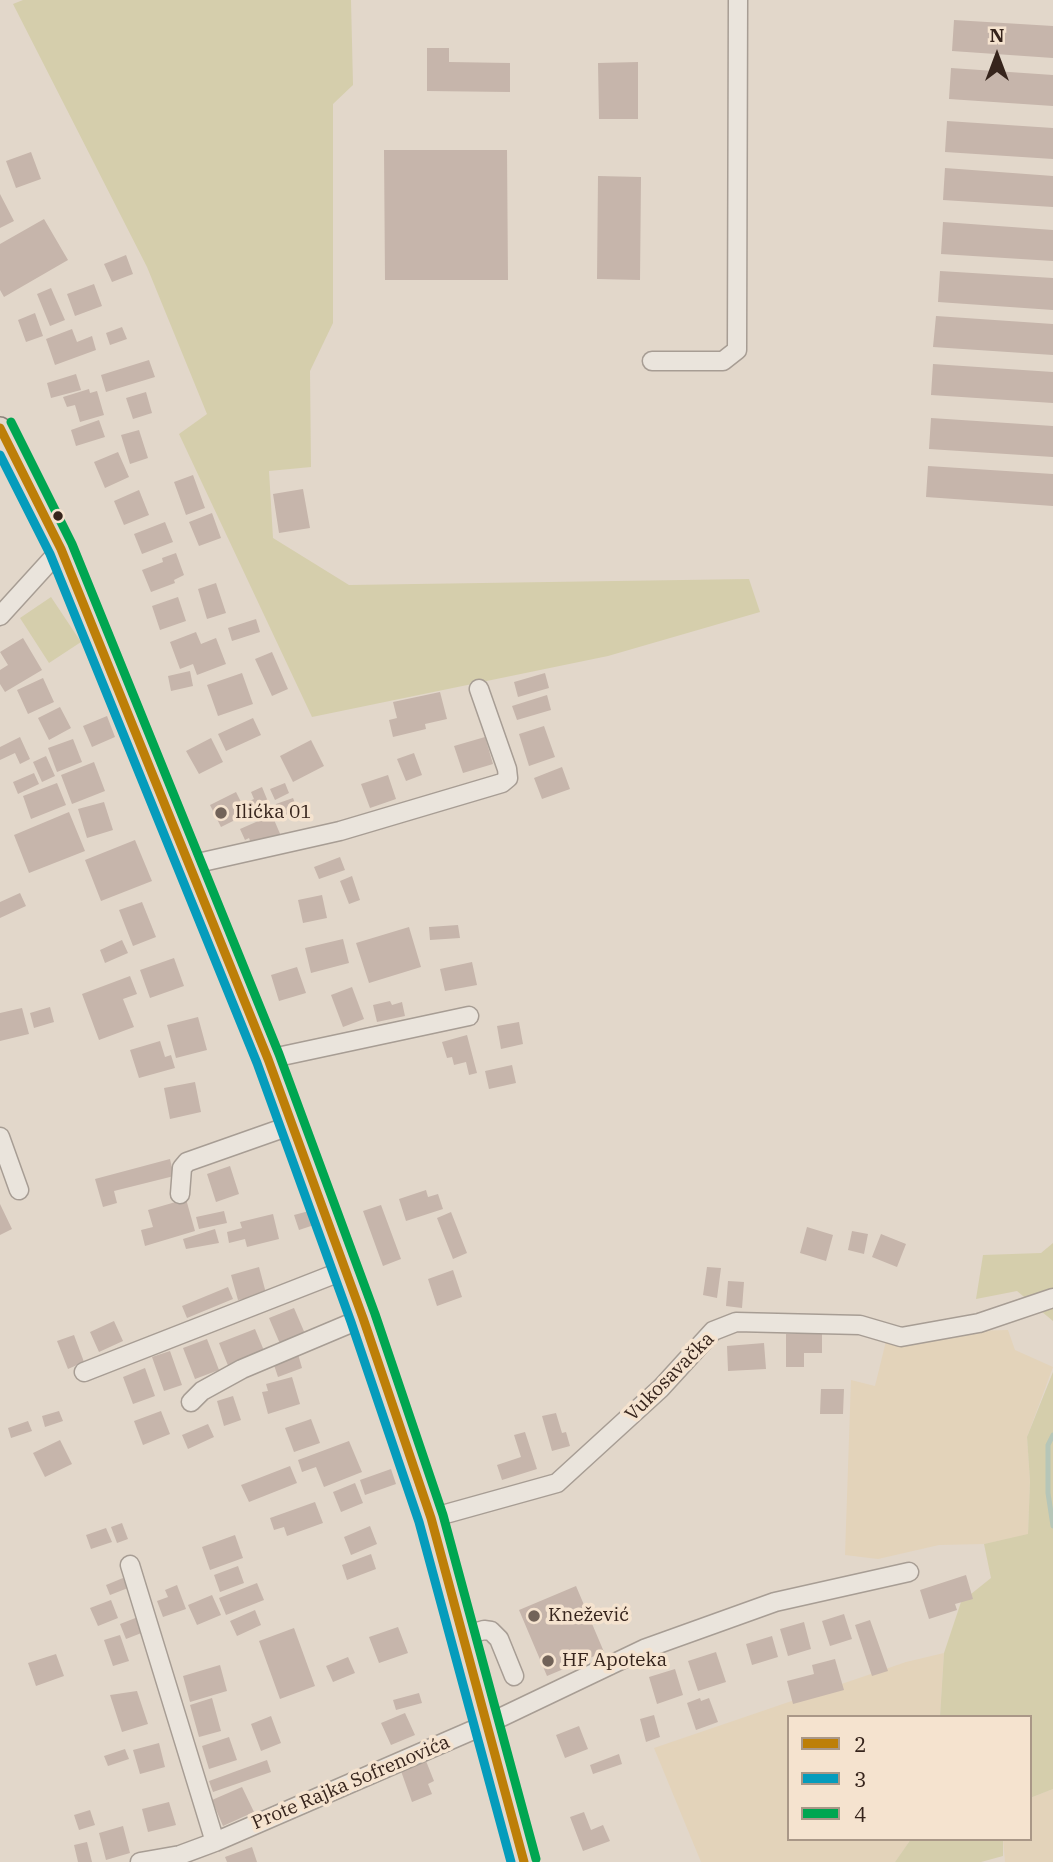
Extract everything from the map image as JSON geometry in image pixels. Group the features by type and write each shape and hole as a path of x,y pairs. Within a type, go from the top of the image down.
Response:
{"main road":[{"path":"0,428 61,549 268,1059 363,1318 431,1518 524,1862"}],"street":[{"path":"652,361 723,362 737,349 738,0"},
{"path":"0,616 61,549"},
{"path":"189,865 340,831 502,783 508,778 507,769 480,689"},
{"path":"268,1059 469,1016"},
{"path":"180,1194 182,1168 187,1162 292,1125"},
{"path":"0,1137 19,1190"},
{"path":"84,1372 345,1270"},
{"name":"Vukosavačka","path":"431,1518 557,1483 661,1388 713,1331 736,1322 860,1325 901,1337 979,1323 1053,1298"},
{"path":"191,1402 202,1391 243,1369 363,1318"},
{"path":"130,1565 215,1842"},
{"name":"Prote Rajka Sofrenovića","path":"140,1862 181,1858 486,1724 644,1649 775,1602 909,1572"},
{"path":"463,1636 491,1631 499,1639 514,1676"}],"shaded area":[{"path":"23,0 351,0 353,85 333,104 333,323 310,371 311,467 269,471 273,538 349,585 749,579 760,612 608,656 312,717 179,434 207,414 147,267 13,4"},
{"path":"51,597 81,642 49,663 20,618"},
{"path":"1053,1243 1053,1321 1017,1291 976,1299 983,1255 1041,1253"},
{"path":"1008,1330 1015,1350 1053,1367 1027,1437 1030,1481 1028,1535 984,1544 939,1545 878,1559 845,1555 851,1380 875,1386 888,1333"},
{"path":"1053,1372 1053,1789 1032,1797 1032,1715 940,1715 944,1653 961,1602 991,1578 984,1544 1028,1534 1030,1481 1027,1437"},
{"path":"944,1653 940,1715 787,1715 787,1841 910,1841 895,1862 701,1862 654,1748 906,1662"},
{"path":"1053,1789 1053,1862 1005,1862 1003,1841 1032,1841 1032,1797"},
{"path":"910,1841 1003,1841 1003,1856 981,1862 895,1862"}],"building":[{"path":"954,20 1053,26 1053,58 952,51"},
{"path":"427,48 449,48 449,62 510,63 510,92 427,91"},
{"path":"638,62 638,119 599,119 598,63"},
{"path":"951,68 1053,75 1053,106 949,99"},
{"path":"947,121 1053,128 1053,159 945,152"},
{"path":"384,150 507,150 508,280 385,280"},
{"path":"31,152 41,179 16,188 6,161"},
{"path":"945,168 1053,176 1053,207 943,200"},
{"path":"598,176 641,177 640,280 597,279"},
{"path":"0,194 14,221 0,228"},
{"path":"44,219 68,260 4,297 0,290 0,244"},
{"path":"943,222 1053,230 1053,261 941,254"},
{"path":"126,255 133,274 112,282 104,264"},
{"path":"940,271 1053,278 1053,310 938,302"},
{"path":"94,284 102,306 75,316 67,294"},
{"path":"51,288 65,320 50,326 37,294"},
{"path":"35,313 43,336 26,342 18,320"},
{"path":"936,316 1053,324 1053,355 933,347"},
{"path":"122,327 127,339 110,345 106,333"},
{"path":"72,329 77,342 92,336 96,350 55,365 46,339"},
{"path":"149,360 155,377 106,392 101,375"},
{"path":"933,364 1053,372 1053,403 931,395"},
{"path":"76,374 81,390 51,398 47,383"},
{"path":"89,389 90,393 97,391 104,415 80,422 75,405 67,407 63,397"},
{"path":"146,392 152,413 133,419 126,398"},
{"path":"931,418 1053,426 1053,457 929,449"},
{"path":"99,420 105,437 76,446 71,430"},
{"path":"139,430 148,458 130,464 121,435"},
{"path":"118,452 129,477 105,488 94,462"},
{"path":"928,466 1053,474 1053,506 926,497"},
{"path":"193,475 205,508 186,515 174,482"},
{"path":"303,489 310,528 279,533 273,494"},
{"path":"139,490 149,515 124,525 114,501"},
{"path":"212,513 221,538 199,546 189,522"},
{"path":"165,522 173,542 142,554 134,534"},
{"path":"176,553 184,575 174,580 175,583 151,592 142,570 163,562 162,558"},
{"path":"216,583 226,613 207,619 198,589"},
{"path":"178,597 186,621 160,630 152,606"},
{"path":"256,619 260,632 232,641 228,628"},
{"path":"196,632 201,644 216,638 226,664 197,675 193,664 180,669 170,642"},
{"path":"23,638 42,670 5,692 0,684 0,670 8,665 0,652"},
{"path":"272,652 288,689 272,696 255,659"},
{"path":"190,671 193,686 171,691 168,676"},
{"path":"242,673 253,704 218,716 207,685"},
{"path":"545,673 549,688 518,697 514,682"},
{"path":"43,678 54,702 28,714 17,690"},
{"path":"440,692 447,719 425,724 426,729 393,737 389,720 397,718 393,702"},
{"path":"547,695 551,710 517,720 512,706"},
{"path":"60,707 71,728 49,740 38,718"},
{"path":"107,716 115,737 92,747 83,726"},
{"path":"253,718 261,735 226,751 218,734"},
{"path":"544,726 555,757 529,766 519,734"},
{"path":"20,737 30,759 20,764 15,753 0,760 0,747"},
{"path":"485,737 493,764 463,773 454,746"},
{"path":"211,738 223,762 199,774 186,751"},
{"path":"73,739 82,762 57,772 48,748"},
{"path":"311,740 324,766 293,782 280,756"},
{"path":"414,753 422,775 406,781 397,759"},
{"path":"46,756 55,776 42,782 33,762"},
{"path":"94,762 105,791 72,804 61,775"},
{"path":"562,767 570,789 542,799 534,778"},
{"path":"34,773 39,784 18,794 13,782"},
{"path":"388,775 396,799 370,808 361,784"},
{"path":"57,783 66,805 31,819 23,796"},
{"path":"285,783 289,793 275,800 270,789"},
{"path":"262,787 271,809 253,817 247,802 254,799 251,792"},
{"path":"236,792 247,814 221,827 210,805"},
{"path":"293,798 298,811 281,817 276,804"},
{"path":"104,802 113,830 87,838 78,809"},
{"path":"69,812 85,851 29,873 14,835"},
{"path":"272,815 281,836 253,848 249,838 245,840 240,829"},
{"path":"135,840 152,881 101,901 85,860"},
{"path":"340,857 345,870 319,879 314,867"},
{"path":"352,876 360,900 349,904 340,881"},
{"path":"20,893 26,906 0,918 0,902"},
{"path":"322,895 327,918 303,923 298,900"},
{"path":"142,902 156,937 133,946 119,910"},
{"path":"458,925 460,938 430,940 429,927"},
{"path":"409,927 421,967 369,983 356,943"},
{"path":"343,939 349,963 311,973 305,948"},
{"path":"122,940 128,953 105,963 100,950"},
{"path":"174,958 184,986 150,998 140,970"},
{"path":"472,962 477,985 445,991 440,969"},
{"path":"297,967 306,993 279,1001 271,975"},
{"path":"130,976 137,994 123,999 134,1027 99,1040 82,994"},
{"path":"352,987 364,1019 343,1027 331,995"},
{"path":"390,1001 392,1005 402,1002 405,1016 377,1022 373,1005"},
{"path":"50,1007 54,1022 34,1028 30,1013"},
{"path":"22,1008 29,1034 0,1041 0,1013"},
{"path":"198,1017 207,1050 176,1058 167,1025"},
{"path":"519,1022 523,1044 501,1049 497,1026"},
{"path":"467,1035 477,1073 469,1075 466,1062 454,1065 452,1057 447,1058 442,1042"},
{"path":"160,1041 165,1057 171,1055 175,1068 139,1078 130,1050"},
{"path":"512,1065 516,1083 489,1089 485,1071"},
{"path":"195,1082 201,1112 170,1119 164,1088"},
{"path":"170,1159 174,1176 114,1191 117,1203 103,1207 95,1179"},
{"path":"230,1166 239,1194 216,1202 207,1174"},
{"path":"426,1190 428,1197 438,1194 443,1209 406,1221 399,1199"},
{"path":"186,1199 195,1231 145,1246 141,1230 153,1227 148,1210"},
{"path":"0,1204 12,1229 0,1235"},
{"path":"381,1205 401,1259 383,1266 363,1211"},
{"path":"224,1211 227,1223 199,1229 196,1217"},
{"path":"309,1211 314,1225 299,1230 294,1215"},
{"path":"451,1212 467,1253 453,1259 437,1218"},
{"path":"273,1214 279,1239 247,1247 245,1239 229,1243 227,1232 242,1228 240,1222"},
{"path":"807,1227 833,1235 826,1261 800,1253"},
{"path":"215,1229 219,1243 186,1249 183,1239"},
{"path":"852,1231 868,1234 864,1254 848,1250"},
{"path":"881,1234 906,1244 897,1267 872,1257"},
{"path":"259,1267 267,1297 245,1303 244,1299 238,1300 231,1275"},
{"path":"707,1267 721,1268 717,1298 703,1295"},
{"path":"453,1270 462,1297 437,1306 428,1279"},
{"path":"728,1281 744,1282 742,1308 726,1306"},
{"path":"228,1287 233,1299 187,1318 182,1306"},
{"path":"294,1308 306,1336 281,1346 269,1318"},
{"path":"114,1321 123,1341 99,1352 90,1332"},
{"path":"255,1329 265,1353 229,1368 219,1343"},
{"path":"786,1334 822,1334 822,1353 804,1353 804,1367 786,1367"},
{"path":"74,1335 84,1362 68,1369 57,1341"},
{"path":"207,1339 219,1370 195,1379 183,1348"},
{"path":"764,1343 766,1369 728,1371 727,1346"},
{"path":"170,1351 182,1385 164,1391 152,1357"},
{"path":"298,1354 302,1368 278,1377 273,1362"},
{"path":"145,1368 155,1396 133,1404 123,1377"},
{"path":"292,1377 300,1404 268,1414 262,1392 268,1391 266,1384"},
{"path":"821,1389 844,1389 843,1414 820,1414"},
{"path":"233,1396 241,1420 224,1426 217,1401"},
{"path":"59,1411 63,1421 45,1427 42,1416"},
{"path":"161,1411 170,1434 143,1445 134,1421"},
{"path":"556,1413 562,1433 566,1432 570,1446 552,1451 542,1416"},
{"path":"311,1419 320,1443 294,1452 285,1428"},
{"path":"28,1421 32,1431 11,1438 8,1428"},
{"path":"208,1424 214,1437 188,1449 182,1435"},
{"path":"525,1432 537,1469 502,1480 497,1465 521,1457 514,1435"},
{"path":"60,1440 72,1464 45,1477 33,1453"},
{"path":"349,1441 362,1472 324,1487 316,1467 302,1472 298,1460"},
{"path":"290,1466 297,1483 249,1502 241,1485"},
{"path":"391,1469 396,1484 365,1495 360,1480"},
{"path":"355,1483 363,1503 341,1512 333,1492"},
{"path":"315,1502 323,1523 287,1536 284,1527 274,1530 270,1518"},
{"path":"122,1523 128,1539 117,1543 111,1527"},
{"path":"370,1526 377,1544 351,1555 344,1537"},
{"path":"106,1528 112,1542 91,1549 86,1535"},
{"path":"235,1535 243,1558 210,1570 202,1547"},
{"path":"371,1554 376,1569 347,1580 342,1565"},
{"path":"238,1566 244,1583 220,1592 214,1575"},
{"path":"966,1575 973,1599 955,1604 957,1610 929,1619 920,1590"},
{"path":"123,1578 128,1588 110,1595 106,1585"},
{"path":"257,1583 264,1600 226,1615 219,1598"},
{"path":"177,1585 186,1609 163,1617 157,1601 168,1597 165,1590"},
{"path":"576,1586 604,1652 547,1676 519,1610"},
{"path":"212,1595 221,1615 197,1625 188,1605"},
{"path":"111,1600 118,1618 98,1626 90,1608"},
{"path":"255,1610 261,1625 237,1636 230,1621"},
{"path":"844,1614 852,1639 830,1646 822,1621"},
{"path":"138,1617 144,1632 126,1639 120,1624"},
{"path":"870,1620 888,1671 872,1676 855,1625"},
{"path":"804,1622 811,1649 788,1656 780,1629"},
{"path":"398,1627 408,1653 379,1663 369,1637"},
{"path":"294,1628 315,1686 280,1699 259,1641"},
{"path":"120,1635 129,1661 113,1666 104,1640"},
{"path":"772,1636 778,1657 752,1665 746,1644"},
{"path":"716,1652 726,1682 698,1691 688,1661"},
{"path":"56,1654 64,1676 36,1686 28,1663"},
{"path":"348,1657 355,1673 333,1682 326,1666"},
{"path":"835,1659 844,1690 793,1704 787,1681 814,1674 812,1665"},
{"path":"220,1665 227,1691 190,1702 183,1676"},
{"path":"675,1669 683,1695 657,1704 649,1677"},
{"path":"137,1691 148,1724 122,1732 110,1695"},
{"path":"419,1693 422,1703 396,1710 393,1700"},
{"path":"212,1698 221,1731 199,1737 190,1705"},
{"path":"700,1698 701,1701 709,1698 718,1722 696,1730 687,1703"},
{"path":"405,1713 415,1735 391,1745 381,1723"},
{"path":"654,1715 660,1737 646,1742 640,1719"},
{"path":"271,1716 281,1743 261,1751 251,1724"},
{"path":"579,1726 588,1749 565,1758 556,1735"},
{"path":"229,1737 237,1760 209,1769 202,1746"},
{"path":"159,1743 165,1767 140,1774 133,1750"},
{"path":"125,1749 129,1759 108,1766 104,1756"},
{"path":"619,1754 622,1764 593,1774 590,1765"},
{"path":"267,1760 271,1772 213,1792 209,1781"},
{"path":"426,1761 434,1781 428,1784 432,1794 412,1802 401,1771"},
{"path":"242,1787 254,1812 223,1826 212,1800"},
{"path":"169,1802 176,1825 148,1832 142,1809"},
{"path":"90,1810 95,1825 79,1830 74,1815"},
{"path":"584,1812 591,1830 603,1825 610,1841 583,1851 570,1817"},
{"path":"123,1826 130,1853 106,1860 99,1833"},
{"path":"87,1842 92,1862 78,1862 74,1845"},
{"path":"252,1847 257,1862 227,1862 225,1857"}],"waterway":[{"path":"1053,1435 1048,1445 1048,1493 1053,1526"}],"transit line":[{"name":"4","path":"11,422 72,544 279,1054 375,1314 443,1515 536,1859"},
{"name":"2","path":"0,428 61,549 268,1059 363,1318 431,1518 524,1862"},
{"name":"3","path":"0,455 50,554 257,1063 351,1322 419,1522 511,1862"}],"place":[{"name":"Ilićka 01","path":"221,813"},
{"name":"Knežević","path":"534,1616"},
{"name":"HF Apoteka","path":"548,1661"}]}
